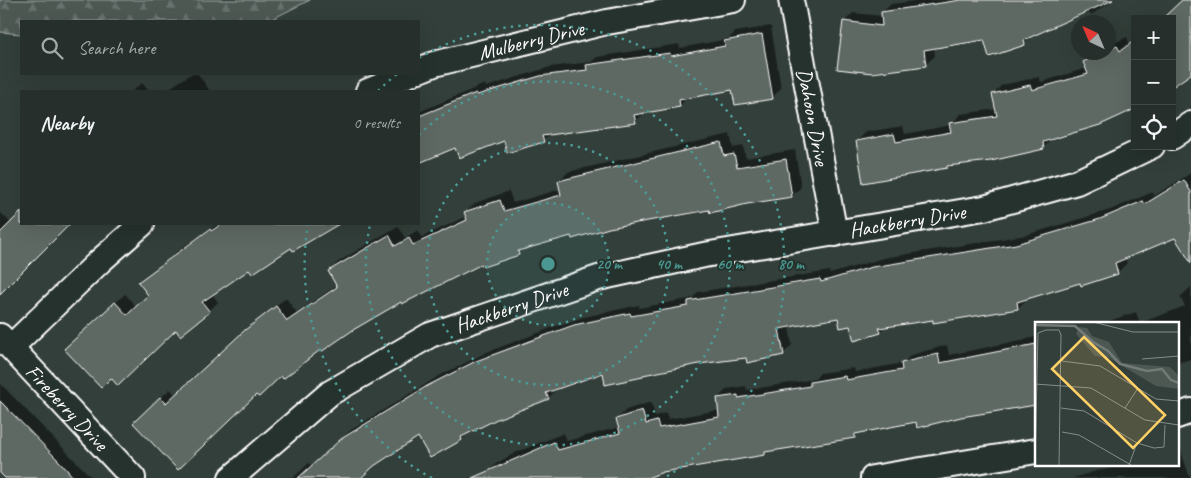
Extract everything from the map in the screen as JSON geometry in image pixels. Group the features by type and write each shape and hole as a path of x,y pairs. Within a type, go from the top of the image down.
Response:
{"street":[{"name":"Mulberry Drive","path":"420,70 434,64 607,22 733,0"},
{"name":"Dahoon Drive","path":"791,0 834,234"},
{"path":"370,90 408,75"},
{"path":"1176,133 1191,124"},
{"name":"Hackberry Drive","path":"230,478 330,393 430,335 598,278 704,255 984,208 1077,182 1144,150"},
{"path":"5,342 141,225"},
{"name":"Fireberry Drive","path":"5,342 133,478"},
{"path":"873,478 1035,451"}],"green space":[{"path":"0,0 310,0 270,20 20,20 20,34 0,32"}],"building":[{"path":"961,0 1113,0 1080,15 1071,15 1071,19 1024,40 1025,45 989,57 984,40 924,50 926,66 872,73 837,69 843,21 882,26 881,12"},
{"path":"1182,0 1191,0 1191,74 1176,84 1176,15 1166,15"},
{"path":"762,34 773,99 735,105 732,90 679,100 680,107 634,115 636,123 542,136 544,142 507,153 504,141 459,158 455,148 420,163 420,116 476,93 477,95 540,76 587,70 586,65 670,53 671,56 725,46 724,41"},
{"path":"1131,43 1131,111 1100,125 1043,142 1044,149 991,161 947,166 947,168 863,183 856,141 894,134 896,142 951,132 949,123 997,116 992,94 1030,85 1032,90 1088,74 1083,62 1087,60 1116,60 1116,46 1120,51"},
{"path":"721,142 724,156 734,154 737,167 786,159 792,197 747,204 710,213 709,210 609,228 572,239 571,236 518,251 519,255 483,267 482,264 402,304 401,302 353,330 321,352 320,350 283,379 281,376 259,397 256,395 178,470 133,423 160,397 166,403 245,330 276,306 287,321 337,287 328,271 389,235 395,246 409,238 413,245 467,220 464,212 500,200 504,211 561,195 558,181"},
{"path":"1184,180 1191,192 1191,263 1175,238 1115,263 1118,274 1081,286 1080,283 1017,302 1018,309 933,323 933,320 879,328 881,333 854,341 850,326 840,328 838,318 779,329 784,355 747,363 746,358 699,364 605,385 603,373 546,393 549,399 497,419 461,437 462,440 430,458 418,437 374,466 361,478 298,478 341,439 427,386 476,361 574,325 630,313 631,316 688,306 688,301 820,279 821,282 872,267 1016,244 1100,219 1143,201 1145,204"},
{"path":"20,213 20,225 69,225 0,294 0,233"},
{"path":"220,225 337,225 293,251 291,248 252,274 249,270 202,302 210,312 180,336 176,330 118,386 111,378 101,388 64,349 115,302 127,315 148,295 138,282 210,229 211,231"},
{"path":"1035,344 1035,405 961,417 917,428 916,422 855,434 855,438 765,452 765,455 663,472 647,478 472,478 554,442 558,450 620,433 616,419 642,410 646,424 657,421 659,428 719,417 717,398 738,395 738,398 810,386 810,382 845,376 846,380 902,370 901,363 938,354 940,363"},
{"path":"0,401 74,478 5,478 0,473"}]}
